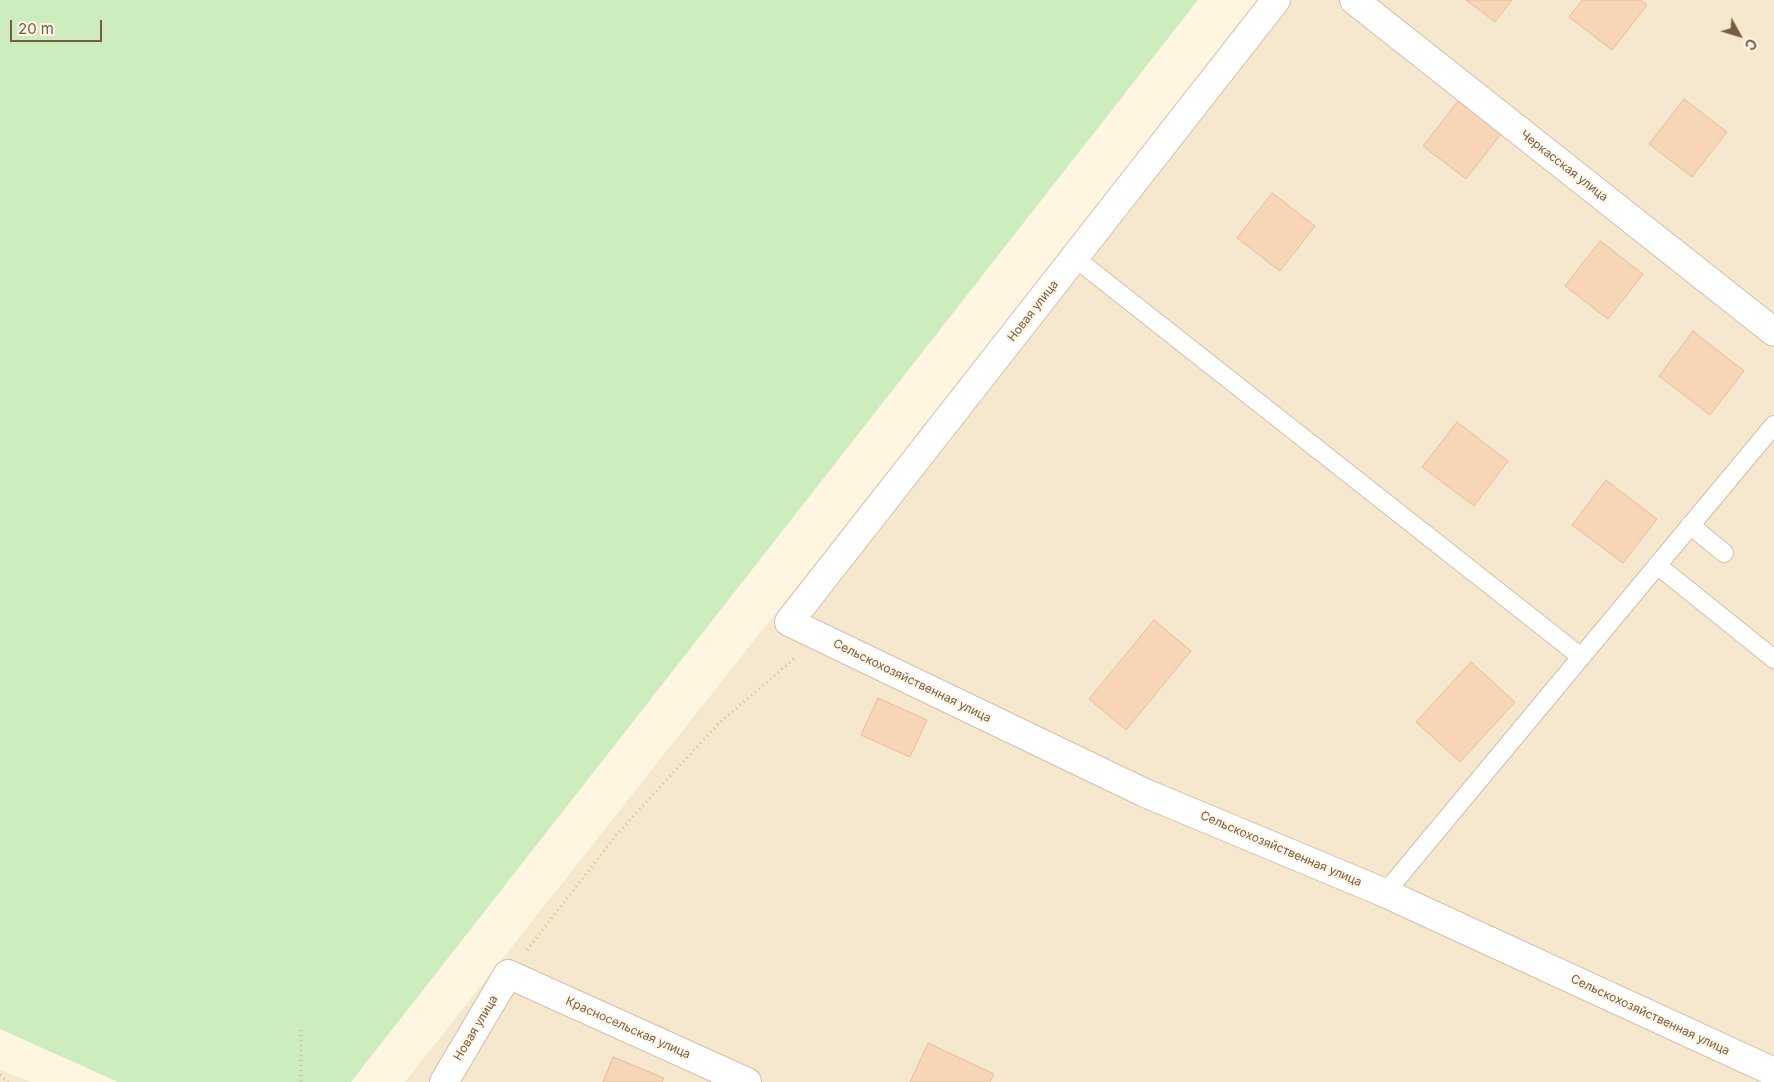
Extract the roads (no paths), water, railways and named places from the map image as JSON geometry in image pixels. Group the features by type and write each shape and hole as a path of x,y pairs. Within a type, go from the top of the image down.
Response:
{"street":[{"name":"Новая улица","path":"790,622 1276,0"},
{"name":"Черкасская улица","path":"1354,0 1774,332"},
{"name":"Сельскохозяйственная улица","path":"790,622 1145,792 1384,893 1774,1072"},
{"name":"Новая улица","path":"444,1082 508,974"},
{"name":"Красносельская улица","path":"508,974 747,1082"}],"lane":[{"path":"1076,258 1580,656"},
{"path":"1384,893 1774,425"},
{"path":"1690,525 1724,553"},
{"path":"1657,565 1774,659"}]}
